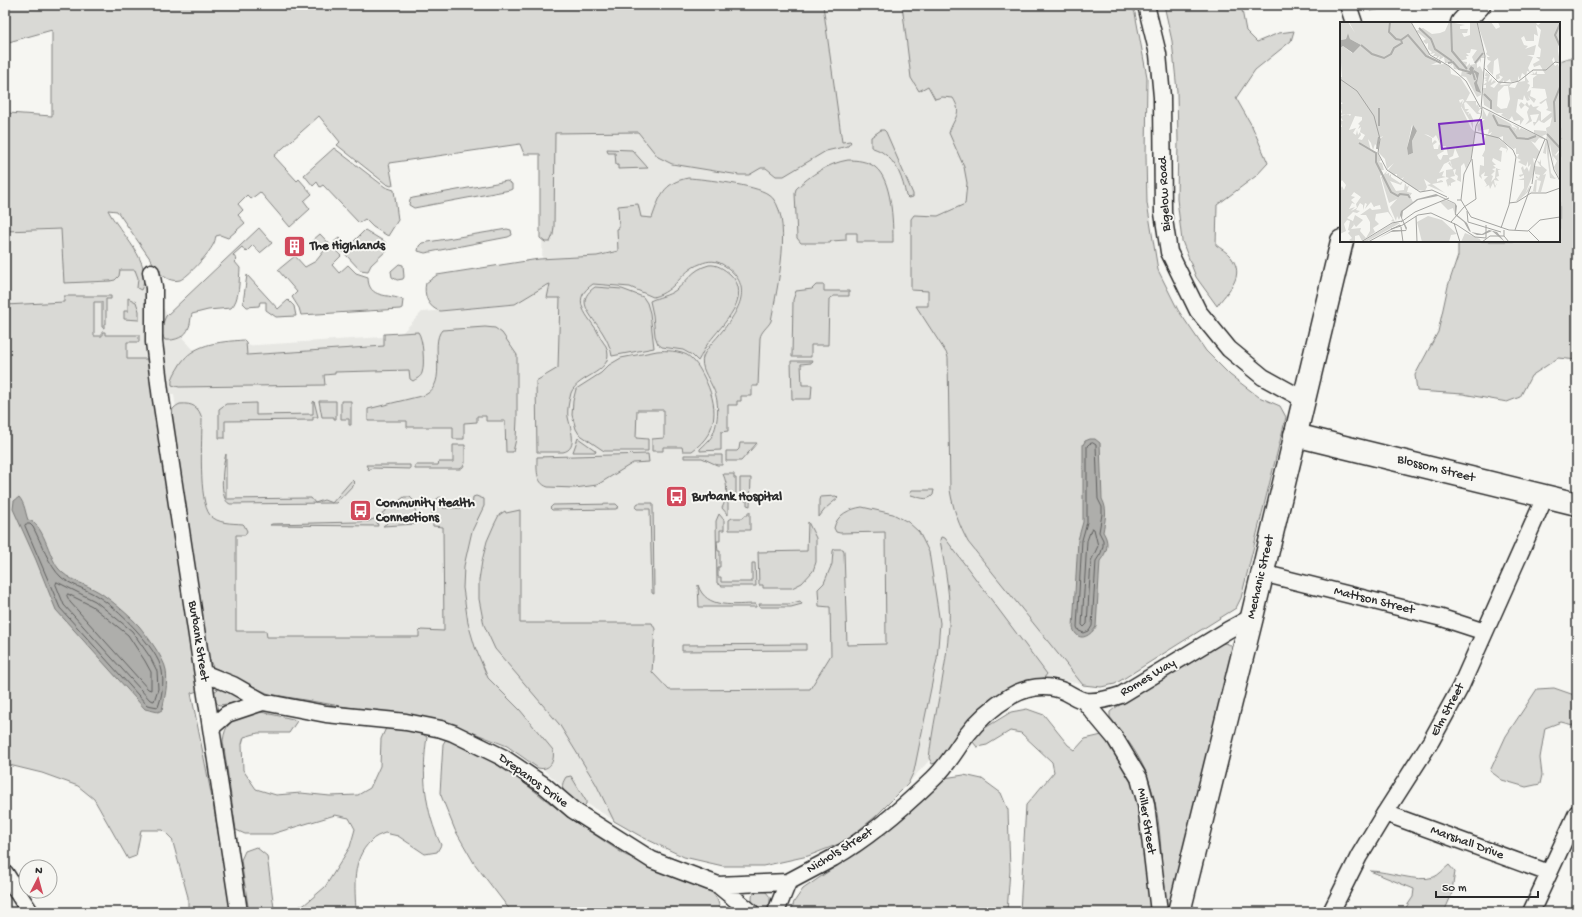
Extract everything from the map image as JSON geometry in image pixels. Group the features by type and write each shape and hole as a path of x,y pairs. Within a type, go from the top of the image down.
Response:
{"main road":[{"path":"1463,22 1479,5"},
{"name":"Mechanic Street","path":"1179,912 1252,617 1342,242"},
{"name":"Blossom Street","path":"1295,435 1577,504"}],"street":[{"name":"Bigelow Road","path":"1146,5 1158,54 1162,97 1163,213 1169,252 1198,311 1229,349 1263,377 1303,399"},
{"path":"1348,5 1354,22"},
{"name":"Burbank Street","path":"151,272 154,288 154,342 170,463 212,727 239,912"},
{"name":"Elm Street","path":"1331,912 1359,856 1431,741 1460,688 1545,496"},
{"name":"Mattson Street","path":"1262,573 1442,618 1485,632"},
{"name":"Romes Way","path":"914,797 946,766 965,736 979,720 1011,696 1023,690 1040,687 1064,691 1084,700 1100,701 1111,699 1121,695 1252,617"},
{"name":"Drepanos Drive","path":"203,674 233,685 263,702 326,714 406,722 428,726 453,733 483,746 508,760 545,786 573,810 652,860 682,873 718,885 751,912"},
{"name":"Miller Street","path":"1084,700 1116,738 1139,778 1146,804 1159,912"},
{"name":"Drepanos Drive","path":"212,727 227,714 263,702"},
{"name":"Nichols Street","path":"788,882 850,848 914,797"},
{"name":"Marshall Drive","path":"1385,813 1549,873"},
{"path":"1531,912 1577,813"},
{"path":"5,873 30,912"},
{"path":"776,912 788,882"},
{"name":"Drepanos Drive","path":"718,885 788,882"}],"shaded area":[{"path":"5,5 823,5 842,142 851,142 848,146 826,151 784,176 776,176 766,168 761,168 749,175 739,175 672,164 658,157 638,132 555,133 554,227 550,242 545,242 540,238 540,154 524,154 520,144 389,163 393,185 391,186 386,184 337,145 340,142 319,116 274,156 297,181 299,179 312,194 304,201 310,209 290,227 260,192 251,199 247,195 238,204 243,210 238,215 245,223 228,238 220,235 216,236 211,249 184,278 180,280 171,280 160,273 117,211 108,210 140,259 144,269 144,280 141,290 137,288 138,278 135,270 120,270 119,276 115,280 110,281 64,283 61,229 5,231 5,109 8,113 52,116 52,30 5,43"},
{"path":"551,5 1131,5 1135,13 1147,77 1147,203 1158,270 1178,310 1206,351 1230,375 1257,396 1280,406 1286,417 1241,598 1236,608 1115,684 1101,687 1083,685 1051,677 1034,677 1005,683 968,710 927,763 896,796 875,817 844,842 808,856 763,866 723,866 684,857 642,837 574,796 530,758 491,734 217,663 174,395 5,399 5,113 133,257 178,333 193,349 399,336 422,312 510,305 542,275 544,101"},
{"path":"902,5 1131,5 1135,13 1147,77 1147,203 1158,270 1178,310 1206,351 1230,375 1259,397 1280,406 1286,417 1241,598 1236,608 1115,684 1101,687 1083,685 968,542 959,523 950,490 948,358 947,354 916,306 928,306 928,291 911,290 911,219 914,215 938,216 965,204 967,183 964,167 949,133 957,116 956,103 953,98 942,97 935,99 928,86 919,91 911,78"},
{"path":"1164,5 1241,5 1246,31 1257,42 1279,33 1294,31 1291,41 1255,70 1236,98 1252,126 1268,163 1256,176 1217,205 1216,245 1231,257 1237,271 1234,283 1217,306 1196,277 1182,241 1177,199 1177,91 1172,41"},
{"path":"1369,5 1390,5 1388,8 1370,11"},
{"path":"1568,58 1577,58 1577,360 1558,358 1531,376 1520,397 1507,402 1463,394 1417,391 1415,375 1438,332 1448,286 1458,256 1458,242 1560,242 1560,61"},
{"path":"881,130 886,132 913,197 908,198 906,196 901,177 892,161 882,152 871,147 871,137"},
{"path":"334,148 385,187 394,190 398,220 388,236 373,227 365,219 359,223 323,185 320,187 317,182 313,186 304,175"},
{"path":"607,149 632,150 648,168 618,169 618,165 616,165 615,153 608,153"},
{"path":"848,160 869,163 881,173 885,181 890,202 893,223 893,242 857,242 857,233 846,233 846,240 831,241 830,243 801,243 797,238 796,189 820,170"},
{"path":"688,178 717,181 752,188 768,194 776,203 781,218 783,235 782,254 777,292 771,321 760,338 758,386 752,386 752,396 741,396 741,401 737,401 737,405 728,405 728,431 721,432 721,450 700,451 700,449 712,436 718,411 715,392 703,368 702,361 708,348 726,327 737,309 740,300 740,283 734,274 725,266 710,261 693,267 668,290 653,297 630,287 593,284 586,290 581,301 584,312 606,346 608,355 606,362 602,368 581,381 571,393 568,417 572,432 571,447 563,452 537,452 536,381 558,368 560,298 547,298 550,284 515,304 440,311 432,307 427,300 425,292 426,283 437,275 539,259 597,256 618,251 618,206 638,204 641,217 652,218 660,197 668,187 673,183"},
{"path":"507,181 512,184 512,189 510,190 414,208 409,205 410,199 413,198"},
{"path":"259,228 272,243 260,253 253,245 246,252 242,247 233,255 237,260 235,262 240,268 238,295 231,308 208,310 192,314 188,330 183,336 173,340 165,340 162,334 162,328 166,316"},
{"path":"507,229 511,230 512,235 508,237 425,253 418,251 419,246 422,243"},
{"path":"365,230 385,242 387,250 371,265 368,271 360,270 334,242 339,238 348,247"},
{"path":"320,234 341,256 332,265 339,273 348,265 356,273 368,277 369,284 375,293 403,300 402,308 301,315 299,308 292,297 297,292 278,270 295,256 305,267 316,261 324,251 313,240"},
{"path":"399,264 403,265 404,277 403,279 397,280 392,277 391,271"},
{"path":"709,265 718,266 730,274 737,283 739,292 737,301 728,319 707,344 698,361 692,355 683,350 662,347 658,344 655,336 650,301 673,292 694,272"},
{"path":"247,275 278,309 288,300 294,306 296,316 276,317 266,310 266,302 260,302 259,306 247,307 243,303"},
{"path":"816,285 824,285 824,291 849,291 849,296 834,296 829,299 828,345 811,345 811,357 792,357 793,300 796,291 812,289"},
{"path":"595,287 622,289 643,297 647,303 650,313 654,348 612,356 606,338 589,313 585,304 587,296"},
{"path":"64,296 111,296 111,299 106,299 106,324 104,324 104,328 102,327 102,302 94,302 94,336 102,336 102,332 105,332 105,335 139,335 139,342 127,342 127,359 147,359 198,691 191,693 213,803 232,912 188,912 188,897 172,839 163,830 141,830 136,856 128,859 94,799 78,786 42,773 5,764 5,305 64,302"},
{"path":"128,298 136,302 139,311 139,320 124,319 124,311 128,311"},
{"path":"485,327 495,328 502,333 517,355 517,419 516,439 513,452 506,452 505,421 486,421 486,416 477,416 477,422 464,423 464,439 453,439 453,427 407,427 407,421 368,421 368,409 425,395 432,389 436,382 437,344 442,330"},
{"path":"418,332 422,346 423,369 421,376 413,381 410,379 409,370 335,372 335,374 324,375 325,385 179,387 172,385 174,376 184,360 190,353 206,345 244,340 246,342 247,355 384,346 384,334"},
{"path":"657,351 672,351 690,357 699,368 709,387 714,407 714,417 708,435 701,443 692,451 683,451 682,447 663,447 663,451 652,451 652,439 664,438 664,410 637,410 636,438 648,439 648,451 604,451 579,434 572,415 576,389 621,358"},
{"path":"791,361 812,361 811,363 801,364 802,385 812,385 811,399 792,399"},
{"path":"314,401 318,417 313,417 313,420 225,421 225,438 219,438 219,409 226,404 256,403 256,415 313,414"},
{"path":"319,401 336,401 336,419 334,419 334,417 322,417"},
{"path":"341,401 351,401 351,425 349,425 349,419 341,419"},
{"path":"180,404 188,404 195,407 199,411 202,419 202,484 206,507 210,515 221,522 243,524 247,531 245,535 236,535 236,631 266,631 267,637 419,637 419,632 421,630 444,631 443,527 433,526 433,505 440,497 443,499 443,508 472,508 473,497 476,496 484,499 484,506 472,531 464,566 463,588 468,623 475,647 488,678 520,710 553,750 553,758 549,767 542,769 538,768 507,746 454,725 269,694 213,667 209,659 172,426 172,410"},
{"path":"578,438 595,450 596,452 573,452"},
{"path":"740,443 757,443 741,461 726,461 726,451 737,451"},
{"path":"453,445 465,445 465,463 460,469 415,469 415,465 438,465 439,462 453,462"},
{"path":"226,454 226,499 311,498 315,503 324,500 332,503 352,480 355,483 336,503 230,504 226,501 222,481"},
{"path":"648,454 649,462 633,463 597,485 575,488 548,487 541,482 538,475 537,457"},
{"path":"684,455 722,455 722,465 717,465 702,458 684,458"},
{"path":"366,465 410,465 410,469 372,468 369,470"},
{"path":"723,474 734,474 734,478 736,478 736,496 728,496 728,515 722,508 727,491"},
{"path":"740,478 751,478 750,506 747,505 747,501 745,501 745,499 740,499"},
{"path":"912,490 934,490 933,495 926,499 911,495 910,493"},
{"path":"836,496 838,498 826,508 819,517 819,500 820,497"},
{"path":"404,497 410,497 415,502 416,524 383,526 387,523 387,517 381,514"},
{"path":"638,503 653,503 654,594 652,593 650,509 637,509 635,507"},
{"path":"616,504 619,507 616,509 552,510 550,508 553,505"},
{"path":"862,507 893,514 908,522 919,532 929,552 940,623 937,659 914,771 908,784 875,817 844,842 808,856 763,866 723,866 684,857 642,837 614,821 596,784 559,724 495,649 484,625 479,599 479,580 487,541 499,515 505,511 506,513 520,510 520,623 652,623 655,629 652,672 669,690 810,689 831,655 830,607 819,606 818,589 824,583 832,564 834,549 843,549 844,551 847,645 886,644 885,532 840,533 836,532 834,528 838,519 845,513"},
{"path":"748,512 750,512 750,530 729,530 729,520 732,518 743,518 745,515 748,515"},
{"path":"719,514 724,520 724,530 720,530 720,541 717,541 718,551 720,551 720,567 718,567 718,577 721,577 721,582 752,582 752,563 755,563 756,586 722,586 717,583 716,521"},
{"path":"376,518 378,526 270,525 356,522 369,521"},
{"path":"808,522 816,538 816,562 813,571 802,583 792,588 763,588 763,585 759,585 758,552 807,551"},
{"path":"941,537 945,538 1047,674 1041,680 1012,687 997,695 980,708 938,762 932,764 929,758 946,658 949,625 948,593 940,540"},
{"path":"698,585 707,599 714,602 731,605 756,604 756,607 699,607"},
{"path":"800,601 802,604 791,607 760,607 759,604 789,604"},
{"path":"1220,643 1229,644 1232,647 1233,652 1168,911 1163,907 1160,836 1155,801 1141,761 1110,717 1110,712"},
{"path":"806,644 806,650 682,651 682,645"},
{"path":"222,687 244,699 243,702 219,705 215,700 214,693"},
{"path":"1554,688 1577,696 1577,726 1561,722 1545,728 1540,758 1542,775 1540,784 1526,787 1502,780 1490,771 1506,736 1537,689"},
{"path":"1027,709 1044,715 1068,745 1075,750 1085,739 1102,735 1125,762 1137,792 1154,912 1020,912 1026,805 1054,772 1052,762 1021,733 1010,731 987,745 977,747 973,742 980,731 1011,712"},
{"path":"245,712 261,712 297,721 289,733 258,733 244,737 242,744 243,770 256,789 276,795 301,793 330,796 358,795 370,788 380,766 381,739 386,728 418,731 427,737 424,765 426,792 431,819 441,845 437,852 425,854 398,836 385,833 377,836 365,848 357,865 355,884 356,912 281,912 304,905 325,887 350,847 355,829 349,818 335,815 272,834 245,834 236,830 223,741 227,727"},
{"path":"446,739 452,739 510,772 568,817 625,855 706,888 716,898 719,904 720,912 509,912 510,910 474,863 455,830 440,793 443,744"},
{"path":"964,775 982,779 1001,793 1008,810 1010,870 1007,912 791,912 794,902 803,889 848,858 944,778"},
{"path":"571,776 586,801 584,806 575,802 563,790 562,787 566,777"},
{"path":"256,847 267,856 274,908 281,912 249,912 241,860 245,851"},
{"path":"1449,865 1455,872 1451,896 1444,912 1403,912 1413,897 1414,889 1370,871 1420,879 1434,877"},
{"path":"759,891 766,892 770,897 770,905 766,908 758,907 752,901 753,894"}],"water":[{"path":"1095,439 1100,443 1102,499 1105,511 1103,532 1107,547 1100,561 1096,627 1087,636 1081,637 1075,633 1073,628 1078,540 1083,522 1083,445 1085,441"},
{"path":"19,497 24,505 28,520 33,522 42,533 58,568 66,576 94,589 114,603 139,626 155,647 165,665 167,675 162,710 158,712 145,709 56,610 13,509 14,501"}],"place":[{"name":"The Highlands","path":"294,246"},
{"name":"Burbank Hospital","path":"677,497"},
{"name":"Community Health Connections","path":"361,510"}]}
